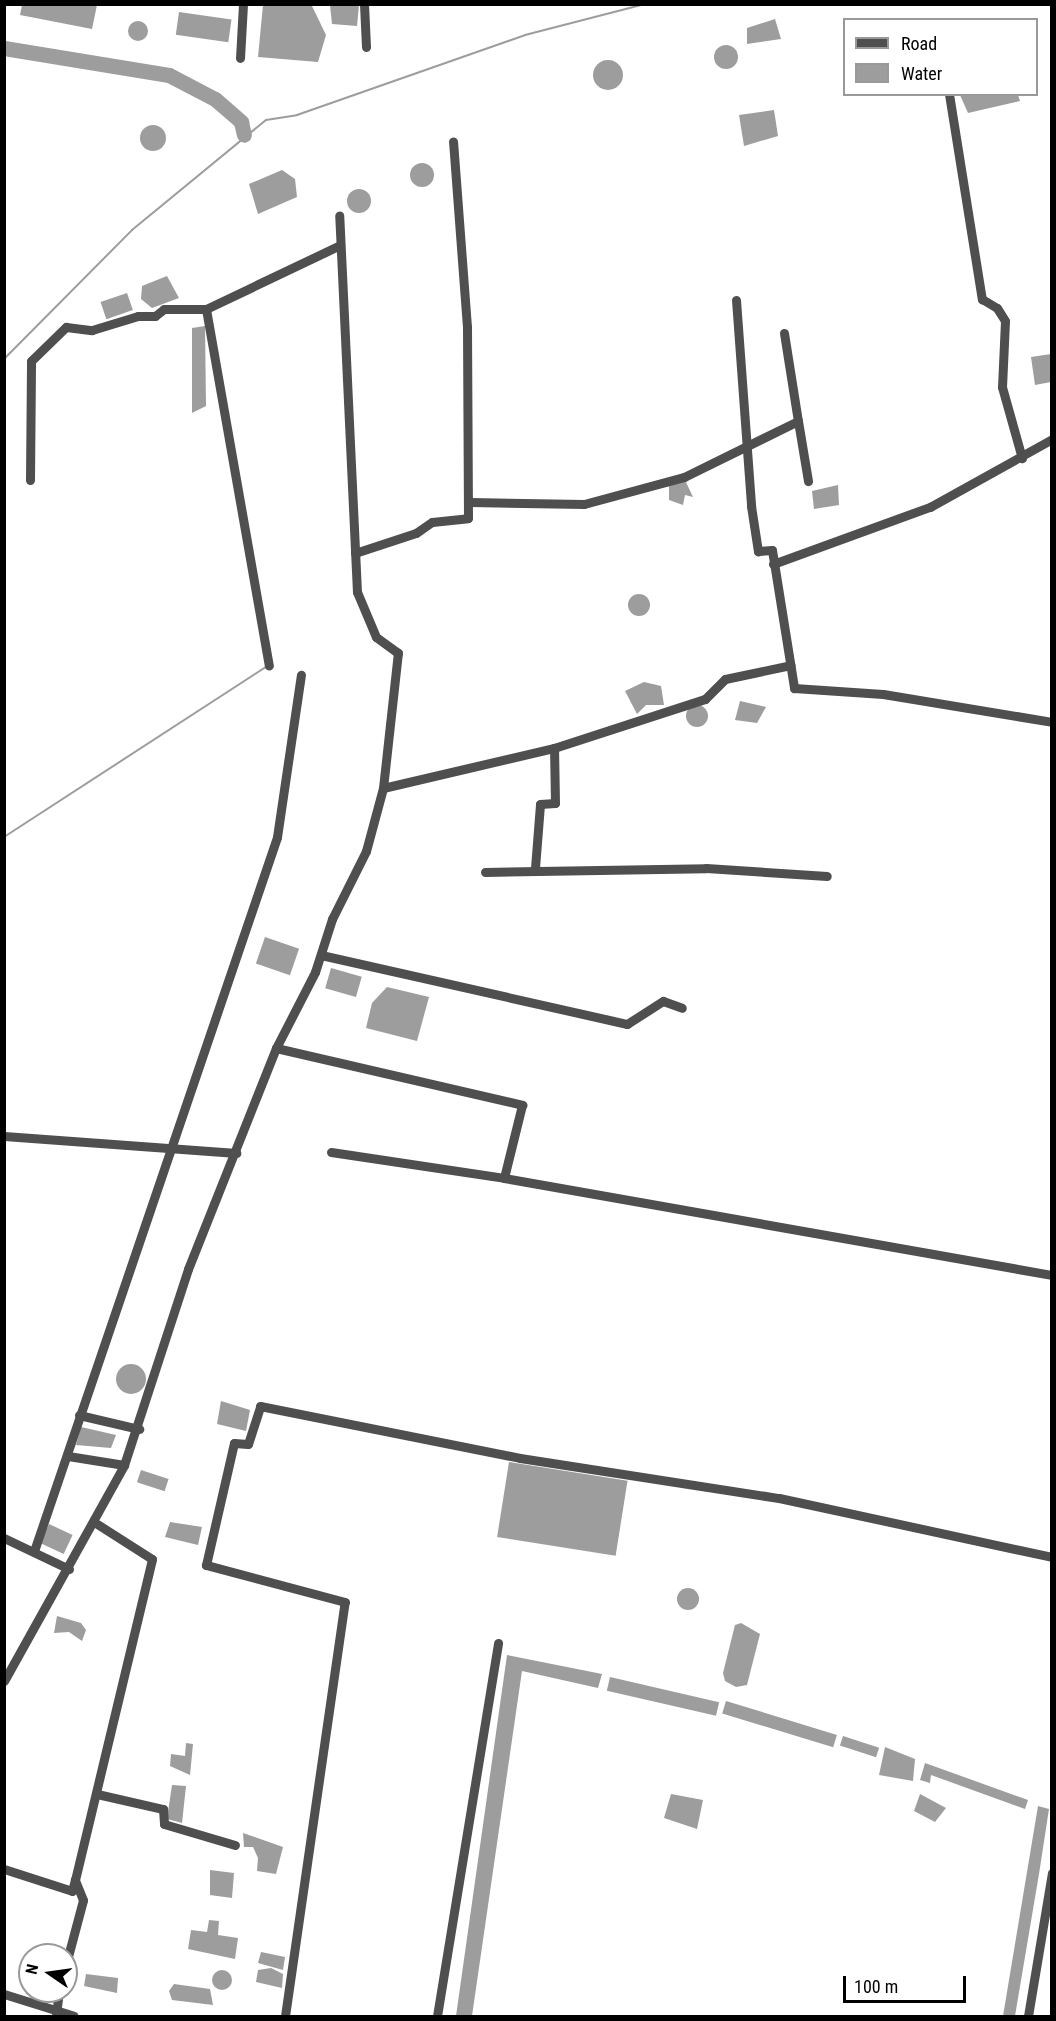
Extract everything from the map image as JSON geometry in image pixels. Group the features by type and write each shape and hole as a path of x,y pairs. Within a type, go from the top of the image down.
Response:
{"street":[{"path":"240,58 243,4"},
{"path":"364,4 366,47"},
{"path":"949,96 982,299 998,308 1005,321 1002,387 1022,458"},
{"path":"355,553 416,533 432,522 468,518 470,502 467,327 453,142"},
{"path":"4,1681 97,1524 124,1465 139,1429 156,1358 276,1048 321,955 332,919 366,851 382,788 398,653 376,637 366,620 357,592 339,215"},
{"path":"30,480 30,368 36,355 72,326 92,330 138,315 155,316 164,309 206,309 340,245"},
{"path":"736,300 743,451 758,551 772,550 794,688 884,694 1052,722"},
{"path":"206,309 270,665"},
{"path":"784,333 808,482"},
{"path":"470,502 584,504 684,477 743,451 798,421"},
{"path":"773,564 930,507 1022,458 1052,439"},
{"path":"382,788 554,748 705,699 725,679 790,665"},
{"path":"34,1551 68,1456 79,1415 177,1145 278,837 301,675"},
{"path":"535,868 540,804 555,803 554,748"},
{"path":"485,872 535,868 706,868 827,876"},
{"path":"321,955 627,1024 663,1001 682,1008"},
{"path":"276,1048 522,1105 504,1178"},
{"path":"4,1136 177,1145 236,1153"},
{"path":"331,1152 504,1178 1052,1275"},
{"path":"285,2016 345,1602 206,1565 234,1443 248,1444 260,1406 520,1458 779,1498 1052,1557"},
{"path":"79,1415 139,1429"},
{"path":"68,1456 124,1465"},
{"path":"4,1869 72,1891 152,1559 97,1524"},
{"path":"4,1538 69,1569"},
{"path":"437,2016 498,1643"},
{"path":"97,1794 163,1809 164,1824 235,1845"},
{"path":"1028,2016 1052,1873"},
{"path":"71,1943 83,1899 75,1880"},
{"path":"4,1994 56,2014 74,2016"}],"water":[{"path":"22,4 97,5 92,29 20,15"},
{"path":"263,5 312,6 326,35 318,62 258,57"},
{"path":"330,5 359,5 357,26 332,24"},
{"path":"179,12 231,19 228,42 176,35"},
{"path":"775,19 781,39 747,44 747,28"},
{"path":"138,21 145,24 148,31 145,38 138,41 131,38 128,31 131,24"},
{"path":"726,45 734,49 738,57 734,65 726,69 718,65 714,57 718,49"},
{"path":"608,60 614,61 622,69 622,81 614,89 608,90 602,89 594,81 593,75 594,69 602,61"},
{"path":"960,96 1018,96 1020,101 968,113"},
{"path":"774,110 778,136 744,146 739,115"},
{"path":"153,125 162,129 166,138 162,147 153,151 144,147 140,138 144,129"},
{"path":"422,163 427,164 433,170 433,180 427,186 422,187 417,186 411,180 410,175 411,170 417,164"},
{"path":"282,170 295,179 297,197 258,214 249,184"},
{"path":"359,189 364,190 370,196 370,206 364,212 359,213 354,212 348,206 347,201 348,196 354,190"},
{"path":"167,276 179,298 152,308 141,299 142,286"},
{"path":"127,293 133,310 106,319 101,302"},
{"path":"205,326 206,406 192,413 192,328"},
{"path":"1051,354 1051,382 1035,385 1031,357"},
{"path":"685,480 693,497 685,495 683,505 669,500 669,481"},
{"path":"838,485 839,505 814,509 812,491"},
{"path":"639,594 647,597 650,605 647,613 639,616 631,613 628,605 631,597"},
{"path":"644,682 661,686 664,705 646,705 637,714 625,691"},
{"path":"740,701 766,707 757,723 735,720"},
{"path":"693,705 701,705 708,712 708,720 701,727 693,727 686,720 686,712"},
{"path":"265,937 299,949 290,975 256,963"},
{"path":"331,968 362,977 356,997 325,988"},
{"path":"387,987 429,997 417,1041 366,1028 372,1003"},
{"path":"131,1364 142,1368 146,1379 142,1390 131,1394 120,1390 116,1379 120,1368"},
{"path":"221,1401 250,1410 246,1431 217,1424"},
{"path":"81,1427 116,1435 111,1448 76,1445"},
{"path":"509,1462 628,1481 616,1556 497,1537"},
{"path":"141,1470 169,1479 165,1491 137,1482"},
{"path":"170,1522 202,1527 198,1545 165,1537"},
{"path":"49,1524 73,1535 64,1554 40,1543"},
{"path":"688,1588 696,1591 699,1599 696,1607 688,1610 680,1607 677,1599 680,1591"},
{"path":"57,1616 81,1623 86,1630 82,1641 69,1632 54,1633"},
{"path":"741,1623 760,1634 747,1685 736,1687 725,1681 723,1673 735,1625"},
{"path":"507,1655 602,1674 598,1688 522,1671 472,2016 456,2016"},
{"path":"610,1677 719,1702 716,1716 607,1691"},
{"path":"726,1701 837,1735 833,1747 722,1713"},
{"path":"843,1736 879,1748 876,1757 840,1746"},
{"path":"186,1743 193,1744 190,1775 170,1766 171,1754 185,1756"},
{"path":"885,1747 915,1759 913,1781 879,1775"},
{"path":"925,1763 1028,1800 1025,1809 931,1775 930,1783 920,1780"},
{"path":"172,1785 186,1786 182,1823 167,1819"},
{"path":"671,1794 703,1800 697,1829 664,1818"},
{"path":"920,1794 946,1808 935,1822 914,1811"},
{"path":"1038,1806 1049,1809 1039,1874 1015,2016 1003,2016"},
{"path":"243,1833 283,1847 276,1874 257,1871 258,1858 253,1847 244,1847"},
{"path":"210,1870 234,1873 232,1898 210,1895"},
{"path":"209,1920 219,1921 218,1935 238,1938 235,1959 188,1949 191,1930 207,1932"},
{"path":"261,1952 285,1957 283,1970 258,1963"},
{"path":"271,1968 283,1974 282,1988 256,1982 258,1970"},
{"path":"218,1970 226,1970 232,1976 232,1984 226,1990 218,1990 212,1984 212,1976"},
{"path":"86,1974 118,1978 117,1993 84,1986"},
{"path":"174,1984 210,1989 213,2005 172,2000 169,1991"}],"waterway":[{"path":"4,359 132,230 266,120 297,115 525,35 645,4"},
{"path":"4,48 169,75 215,99 241,122 244,135"},
{"path":"4,837 266,667"}]}
